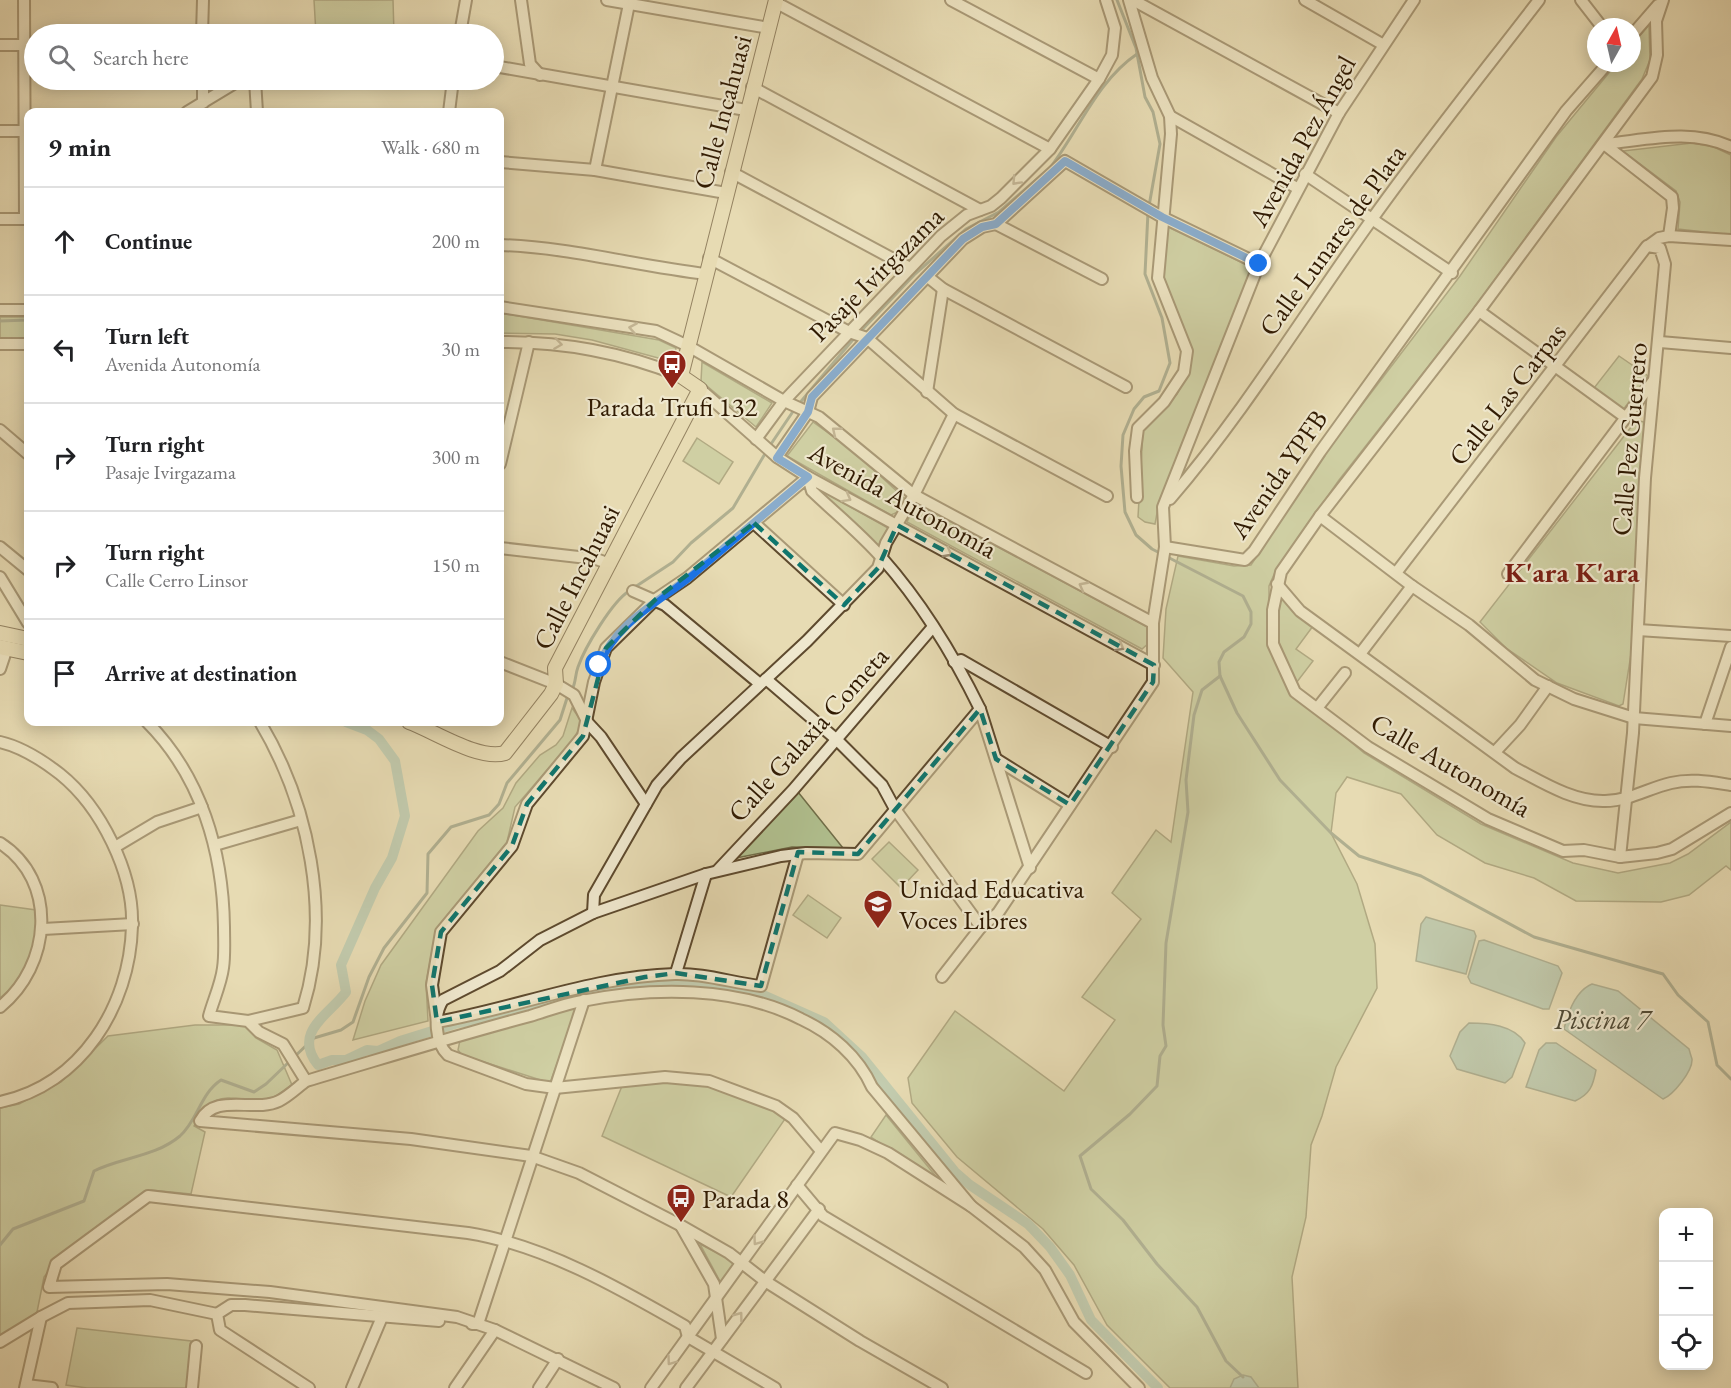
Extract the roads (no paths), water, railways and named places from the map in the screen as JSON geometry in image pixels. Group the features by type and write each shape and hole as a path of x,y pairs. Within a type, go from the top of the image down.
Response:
{"main road":[{"name":"Calle Incahuasi","path":"681,376 775,1"},
{"name":"Avenida Autonomía","path":"681,376 700,389"},
{"name":"Calle Incahuasi","path":"418,726 470,749 497,756 505,753 550,694 565,689 555,668 700,389"},
{"path":"0,633 24,638"},
{"path":"3,647 24,652"}],"street":[{"path":"24,0 27,24"},
{"path":"202,24 203,0"},
{"path":"462,24 466,0"},
{"path":"521,0 530,64 540,75"},
{"path":"607,0 769,28"},
{"path":"951,0 1100,79"},
{"name":"Pasaje Ivirgazama","path":"756,439 784,401 953,224 1001,198 1050,149 1100,79 1112,55 1115,28 1106,0"},
{"path":"1131,0 1339,113"},
{"path":"1131,0 1152,78 1170,116 1171,134 1154,212 1158,278 1187,351 1184,372 1164,402 1138,428 1135,452 1137,496"},
{"path":"1305,0 1382,44"},
{"name":"Calle Lunares de Plata","path":"1163,507 1193,472 1259,382 1371,220 1539,0"},
{"path":"1581,0 1595,18"},
{"path":"1641,25 1663,0"},
{"path":"1663,0 1656,21 1658,55 1652,77 1479,311 1320,516 1281,572 1276,584 1300,611 1515,768 1574,796 1600,801 1624,798 1682,781 1731,785"},
{"path":"775,1 1050,149"},
{"name":"Avenida Pez Ángel","path":"1165,547 1163,507 1259,264 1297,188 1339,113 1408,2"},
{"path":"595,170 629,4"},
{"path":"0,45 24,45"},
{"path":"504,68 746,110"},
{"name":"Avenida YPFB","path":"1165,547 1245,560 1254,551 1320,452 1452,273 1566,111 1600,72"},
{"path":"752,87 980,210"},
{"path":"27,90 27,108"},
{"path":"202,90 203,103"},
{"path":"194,108 224,90"},
{"path":"256,90 257,108"},
{"path":"449,108 451,90"},
{"path":"1170,116 1297,188"},
{"path":"0,131 24,131"},
{"path":"1604,144 1686,135 1713,139 1731,147"},
{"path":"1604,144 1672,197 1673,208 1669,236"},
{"name":"Pasaje Ivirgazama","path":"777,458 808,412 812,397 963,239 982,227 996,224 1065,161 1154,212"},
{"path":"504,162 595,170 726,193"},
{"path":"731,172 910,267"},
{"path":"1305,174 1452,273"},
{"path":"1154,212 1259,264"},
{"path":"0,219 24,214"},
{"path":"996,224 1102,279"},
{"path":"1651,246 1659,238 1669,236 1731,240"},
{"path":"504,245 530,246 650,267 706,274"},
{"name":"Calle Pez Guerrero","path":"1620,857 1624,798 1634,718 1645,478 1660,342 1665,256 1660,248 1651,246"},
{"name":"Calle Las Carpas","path":"1396,573 1651,246"},
{"path":"709,258 849,332 867,338 954,414 1107,496"},
{"path":"928,277 943,289 1126,387"},
{"path":"927,392 943,289"},
{"name":"Avenida Autonomía","path":"504,308 656,332 688,346 784,401 819,417 914,495 1153,623"},
{"path":"0,310 24,310"},
{"path":"1479,311 1625,417"},
{"name":"Avenida Autonomía","path":"504,342 554,343 638,359 681,376"},
{"path":"504,447 529,342"},
{"path":"1660,342 1731,348"},
{"path":"0,344 24,344"},
{"path":"1508,574 1654,380"},
{"name":"Avenida Autonomía","path":"700,389 777,458 808,477 1154,665"},
{"path":"593,913 594,895 657,785 681,758 844,605 878,568 880,556 914,495 954,414"},
{"path":"0,430 24,451"},
{"path":"821,1151 793,1118 776,1106 709,1081 665,1077 555,1088 526,1084 448,1055 441,1048 432,984 441,932 512,846 527,804 578,744 588,723 594,682 606,648 656,599 687,578 808,477 812,491 880,556 914,597 954,662 980,709 1030,868"},
{"path":"1320,516 1412,586 1469,625 1535,680 1574,699 1634,718 1731,726"},
{"path":"754,523 844,605"},
{"path":"0,547 24,567"},
{"path":"942,977 981,927 998,913 1112,747 1153,682 1153,623 1165,547"},
{"path":"504,548 596,559 610,564"},
{"path":"0,577 24,616"},
{"name":"Calle Autonomía","path":"1276,584 1271,632 1273,644 1295,692 1384,758 1488,819 1563,851 1584,850 1620,857 1640,856 1672,849 1731,813"},
{"path":"1360,654 1412,586"},
{"path":"633,591 656,599 837,740 882,785 895,809 981,927"},
{"name":"Calle Galaxia Cometa","path":"718,870 837,740 933,628"},
{"path":"1638,630 1731,636"},
{"path":"0,669 3,647"},
{"path":"1706,724 1731,647"},
{"path":"954,662 961,660 1112,747"},
{"path":"504,664 565,689 646,804"},
{"path":"1318,707 1345,673"},
{"path":"1495,752 1520,725 1548,686"},
{"path":"438,1031 443,1000 500,971 540,940 593,913 718,870 798,854 858,854 980,709"},
{"path":"150,726 185,770 202,807 215,845 223,883 224,969 209,1016 248,1021 303,1008 310,991 314,952 315,892 301,820 281,760 262,726"},
{"path":"0,742 11,745 42,761 69,782 88,802 115,847 127,886 133,924 120,988 112,1009 90,1048 56,1080 34,1092 0,1102"},
{"path":"996,759 1070,805"},
{"path":"115,847 157,822 202,807"},
{"path":"215,845 301,820"},
{"path":"0,843 17,857 28,871 38,898 43,928 28,975 19,989 0,1007"},
{"path":"798,854 761,986 724,978 676,974 595,984 438,1031 306,1081 278,1101 260,1105 215,1107 204,1113 200,1121 411,1139 531,1156 579,1173 680,1225 741,1262 765,1281 942,1388"},
{"path":"676,974 706,874"},
{"path":"43,928 133,924"},
{"path":"438,1031 584,1000 657,993 701,993 767,1005 822,1029 837,1041 863,1071 872,1087 971,1206"},
{"path":"478,1324 531,1156 584,1000"},
{"path":"248,1021 259,1032 283,1044 306,1081"},
{"path":"651,1388 835,1134 860,1140 888,1153 971,1206 1024,1247 1045,1270 1074,1322 1139,1388"},
{"path":"797,1185 823,1216 1086,1373"},
{"path":"614,1388 495,1330 458,1317 270,1292 167,1284 49,1287 56,1264 148,1196 504,1239 550,1256 674,1319 685,1326 688,1337 775,1388"},
{"path":"686,1388 819,1209"},
{"path":"680,1225 706,1266 714,1284 722,1339"},
{"path":"0,1342 68,1303 150,1300 217,1314 231,1305 245,1305 478,1324"},
{"path":"217,1314 220,1330 309,1388"},
{"path":"41,1317 25,1386 52,1388"},
{"path":"352,1388 382,1317"},
{"path":"455,1388 495,1330"},
{"path":"192,1388 196,1346"},
{"path":"539,1388 558,1359"}],"water":[{"path":"1426,917 1474,931 1476,936 1466,974 1416,961 1421,924"},
{"path":"1484,940 1558,966 1562,973 1549,1009 1543,1009 1471,983 1468,977 1479,941"},
{"name":"Piscina 7","path":"1592,984 1618,991 1689,1049 1692,1059 1689,1070 1682,1082 1667,1097 1663,1099 1564,1029 1570,1009 1577,997"},
{"path":"1469,1023 1500,1026 1514,1032 1525,1043 1512,1077 1505,1083 1457,1069 1450,1056 1460,1032"},
{"path":"1546,1043 1556,1043 1596,1070 1590,1089 1575,1101 1526,1087 1539,1050"},
{"path":"1243,1375 1251,1377 1259,1388 1230,1388 1234,1379"}],"waterway":[{"path":"1117,0 1136,48 1145,97 1153,112 1160,144 1149,206"},
{"path":"1050,168 1100,92 1123,65 1137,54"},
{"path":"860,332 914,275 966,229 999,212 1043,174"},
{"path":"1148,212 1145,274 1162,318 1170,363 1159,391 1144,397 1134,409 1123,435 1121,466 1125,512 1136,535 1152,549 1243,596 1251,612 1251,624 1244,637 1224,652 1219,662 1220,676 1237,713 1280,780 1331,833 1359,856 1421,876 1534,937 1663,974 1678,995 1708,1022 1717,1065 1731,1079"},
{"path":"0,321 24,320"},
{"path":"798,405 856,336"},
{"path":"769,447 794,410"},
{"path":"635,587 673,562 691,543 733,508 766,452"},
{"path":"572,690 578,667 593,637 607,615 629,591"},
{"path":"1220,676 1202,690 1194,715 1186,780 1188,812 1166,943 1163,1025 1166,1046 1160,1056 1157,1086 1130,1114 1080,1156 1091,1189 1123,1220 1157,1264 1197,1307 1226,1361 1243,1377"},
{"path":"0,1245 13,1229 84,1201 94,1171 149,1153 180,1136 186,1130 208,1092 221,1080 254,1092 266,1084 314,1038 341,1030 353,1022 369,977 384,948 427,893 428,854 451,827 489,815 499,804 507,783 560,720 568,695"},
{"path":"356,726 379,739 395,761 405,816 392,858 375,888 341,965 346,992 311,1033 309,1043 311,1053 318,1065 332,1060 346,1060 367,1050 378,1051 400,1041 458,1023 515,1013 567,996 671,982 702,983 761,994 824,1022 862,1057 955,1172 970,1185 1028,1224 1050,1247 1070,1275 1091,1320 1158,1388"}],"place":[{"name":"Parada Trufi 132","path":"672,390"},
{"name":"Unidad Educativa Voces Libres","path":"878,930"},
{"name":"Parada 8","path":"681,1224"}],"district":[{"name":"K'ara K'ara","path":"1572,572"}]}
